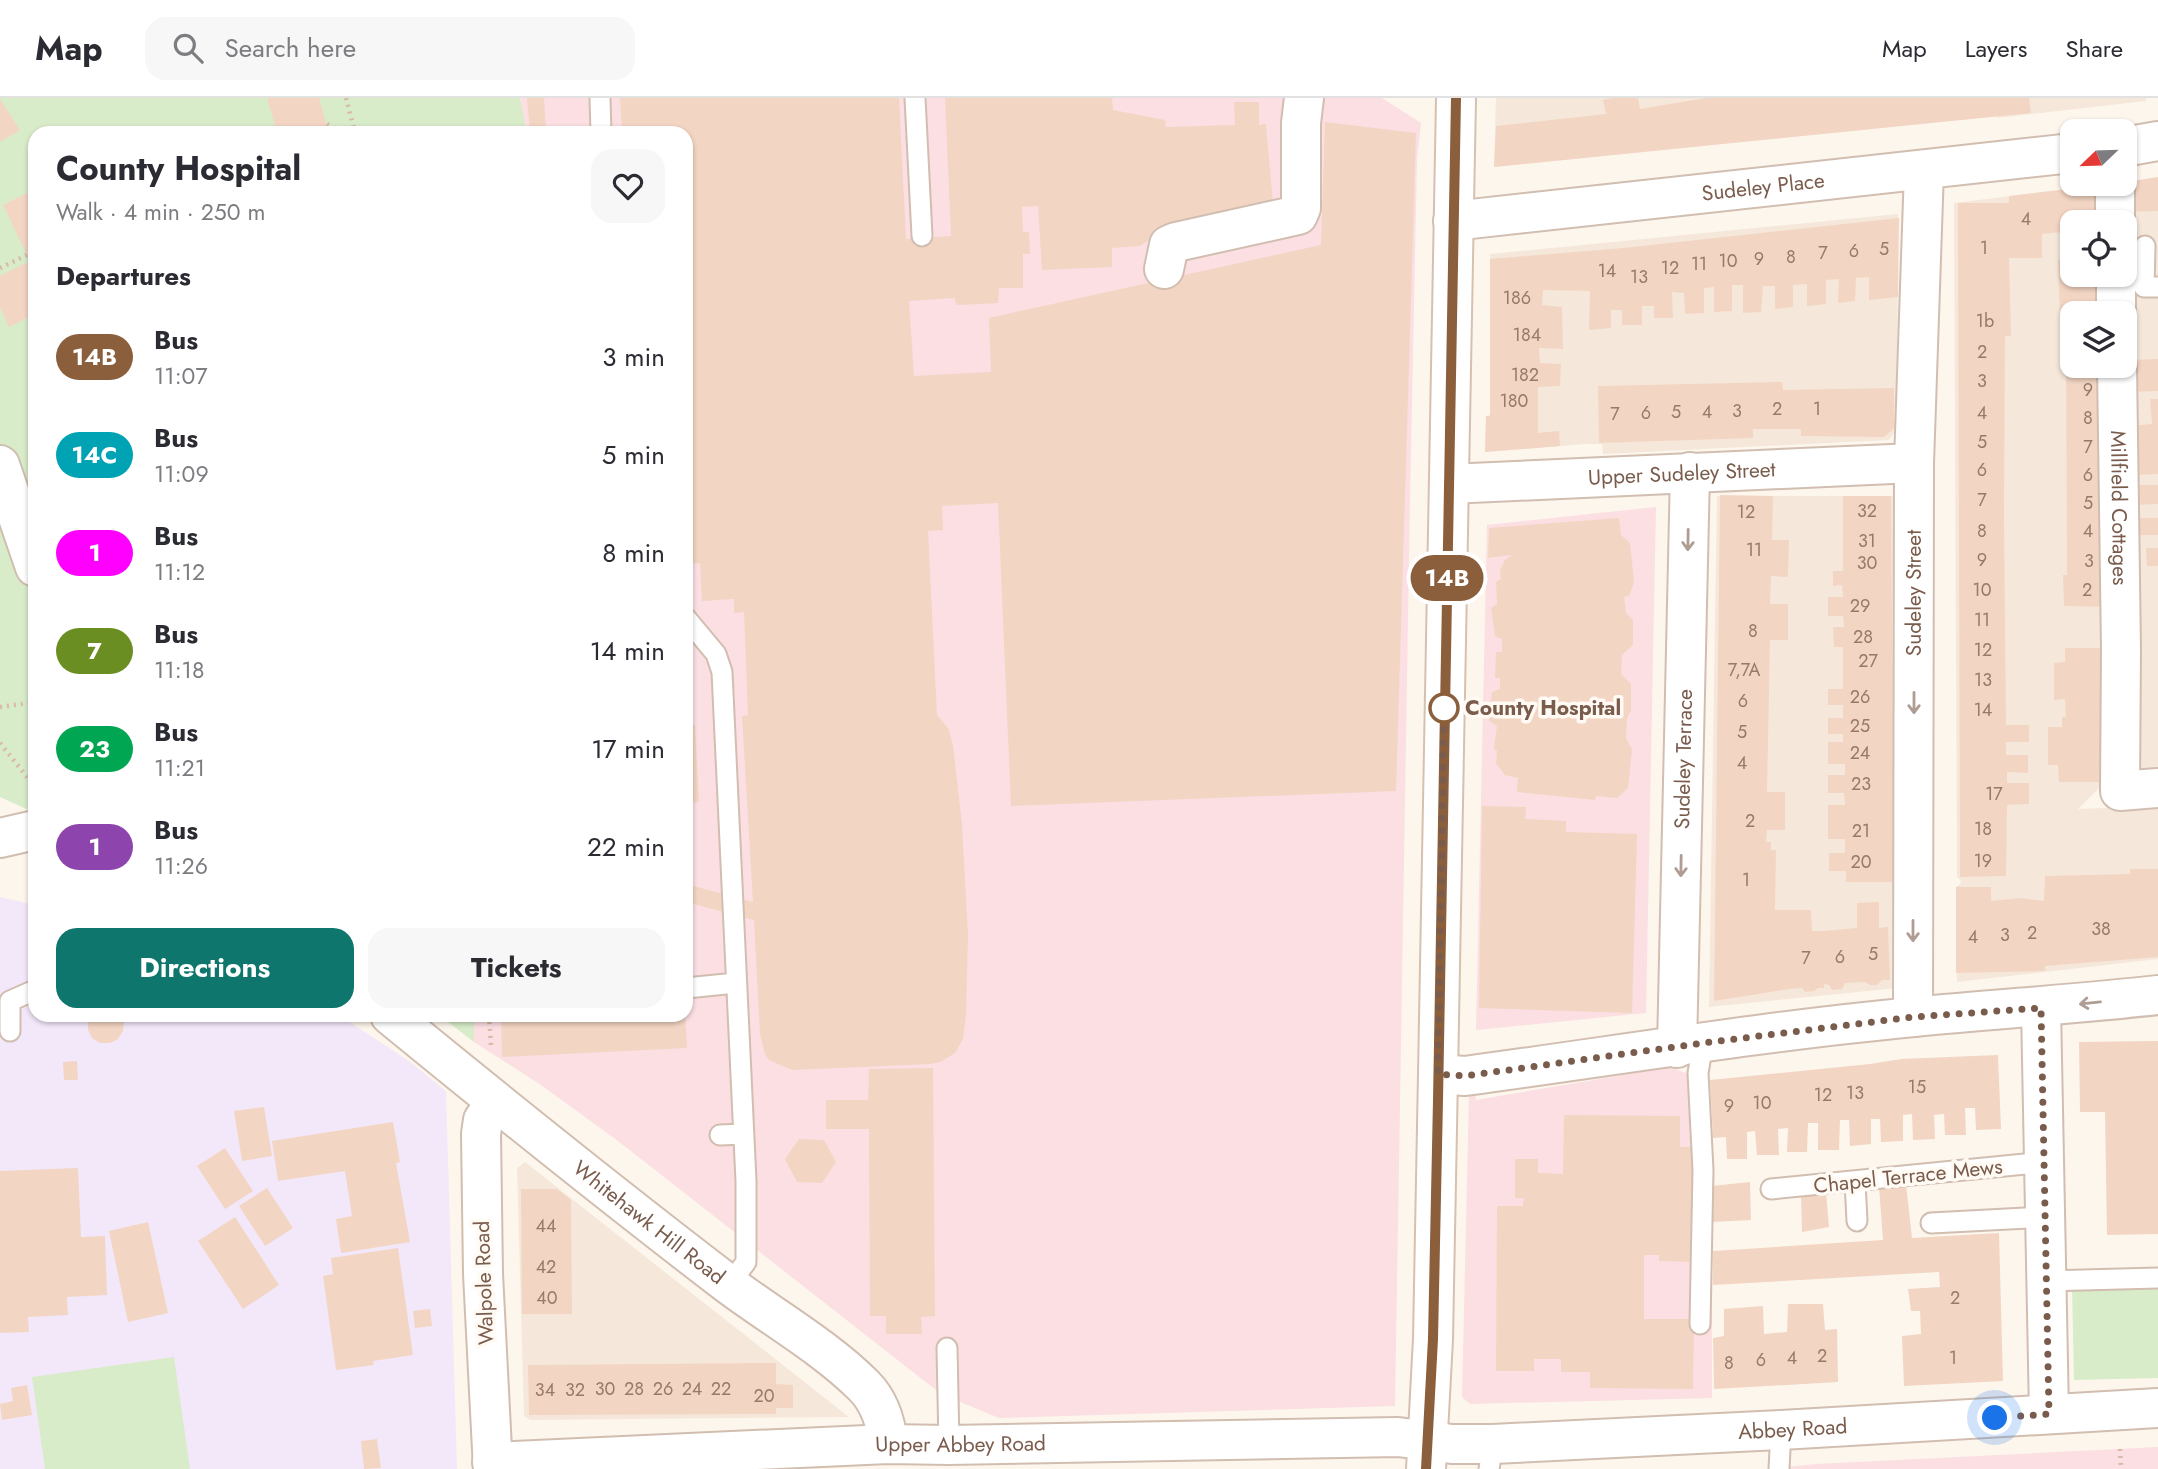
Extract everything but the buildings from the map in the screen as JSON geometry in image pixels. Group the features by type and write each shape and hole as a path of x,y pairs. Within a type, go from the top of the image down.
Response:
{"street":[{"path":"1164,269 1169,245 1176,242 1298,215 1301,208 1301,123 1304,98"},
{"path":"1427,1455 1438,1074 1456,98"},
{"path":"2137,145 2158,141"},
{"name":"Sudeley Place","path":"1453,221 2060,154"},
{"name":"Sudeley Street","path":"1913,1017 1914,463 1924,170"},
{"name":"Millfield Cottages","path":"2117,378 2120,790 2158,788"},
{"name":"Upper Sudeley Street","path":"1449,484 1914,463"},
{"path":"0,465 28,547"},
{"name":"Sudeley Terrace","path":"1690,472 1690,1045"},
{"path":"0,838 28,832"},
{"path":"1438,1074 1465,1076 1913,1017 2041,1008 2158,995"},
{"path":"2041,1008 2049,1414"},
{"name":"Whitehawk Hill Road","path":"399,1022 729,1285 845,1369 867,1388 886,1422 888,1444"},
{"name":"Walpole Road","path":"493,1466 483,1274 481,1134 483,1119 496,1102"},
{"name":"Abbey Road","path":"1427,1455 1669,1452 1781,1430 2158,1408"},
{"name":"Upper Abbey Road","path":"493,1466 888,1444 949,1446 1398,1437 1427,1455"}],"lane":[{"path":"600,98 601,126"},
{"path":"915,98 922,236"},
{"path":"2145,246 2144,287 2158,287"},
{"path":"693,626 716,653 722,672 746,1181 746,1262 729,1285"},
{"path":"693,987 736,983"},
{"path":"10,1031 10,1001 28,993"},
{"path":"1690,1045 1698,1073 1703,1170 1700,1324"},
{"path":"720,1135 743,1134"},
{"name":"Chapel Terrace Mews","path":"1771,1189 2045,1162"},
{"path":"1855,1181 1857,1221"},
{"path":"1931,1223 2046,1217"},
{"path":"2045,1280 2158,1278"},
{"path":"947,1348 949,1446"},
{"path":"1779,1469 1781,1430"}],"path":[{"path":"346,98 353,126"},
{"path":"0,268 27,255"},
{"path":"0,707 28,703"},
{"path":"0,743 28,778"}],"shaded area":[{"path":"520,98 1382,98 1421,123 1417,158 1410,499 1395,1406 999,1418 941,1394 618,1141 541,1085 474,1042 474,1022 693,1022 693,126 526,126"},
{"path":"1496,98 2146,98 2146,101 1494,167"},
{"path":"2158,177 2158,771 2134,775 2129,378 2137,378 2137,301 2128,301 2128,287 2137,287 2137,210 2127,210 2127,196 2137,196 2137,180"},
{"path":"2060,190 2060,196 2109,196 2109,210 2060,210 2060,287 2109,287 2110,301 2060,301 2060,378 2110,378 2105,782 2078,809 2158,806 2158,959 1957,982 1956,887 1961,880 1957,877 1954,203"},
{"path":"1898,214 1897,429 1889,440 1603,454 1602,444 1485,452 1486,416 1490,415 1490,254"},
{"path":"1717,496 1899,496 1898,988 1709,1007"},
{"path":"1656,507 1646,1013 1476,1030 1487,525"},
{"path":"0,897 28,903 28,1022 350,1022 409,1061 446,1091 457,1469 0,1469"},
{"path":"1670,1067 1709,1082 1712,1398 1470,1404 1462,1397 1469,1092 1475,1092 1476,1100"},
{"path":"525,1162 849,1417 530,1420 524,1416 517,1168"},
{"path":"2158,1447 2158,1469 1765,1469 1817,1464"}],"green space":[{"path":"0,98 520,98 526,126 28,126 28,810 0,797"},
{"path":"448,1022 474,1022 474,1042"},
{"path":"2158,1286 2158,1378 2074,1380 2072,1288"},
{"path":"174,1357 190,1469 45,1469 32,1377"}],"bus line":[{"name":"14B","path":"1426,1469 1433,1339 1456,98"}],"place":[{"name":"County Hospital","path":"1444,708"}],"route":[{"path":"1444,708 1444,700 1438,1074 1465,1076 1913,1017 2041,1008 2049,1414 1995,1418"}]}
